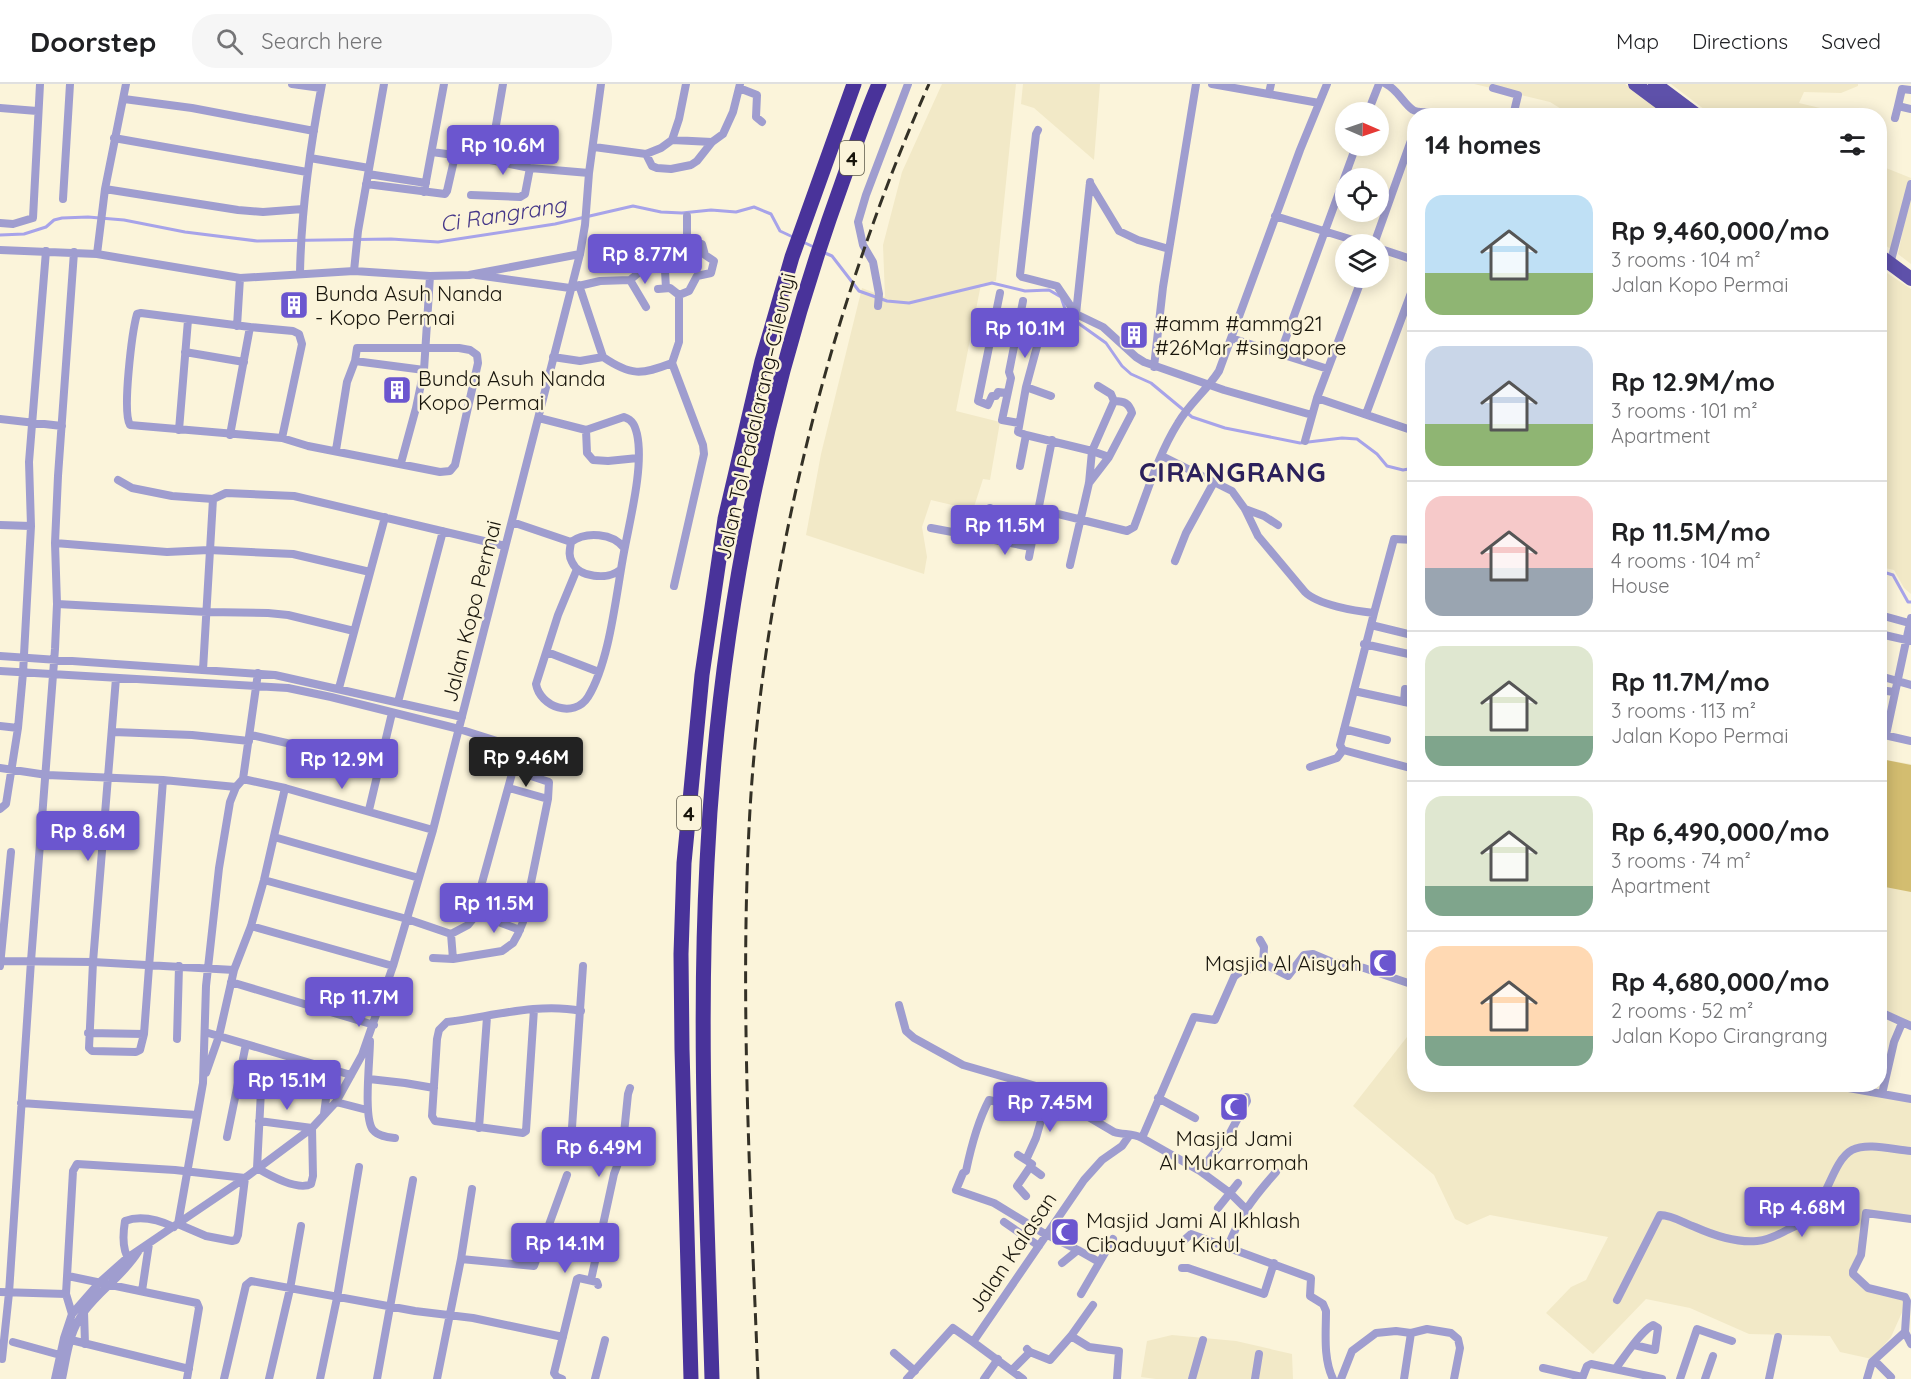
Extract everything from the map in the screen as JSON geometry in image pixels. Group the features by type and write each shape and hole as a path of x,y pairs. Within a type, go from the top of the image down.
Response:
{"highway":[{"name":"Jalan Tol Padalarang–Cileunyi","path":"691,1379 681,954 684,863 702,675 725,519 762,361 792,257 854,84"},
{"name":"Jalan Tol Padalarang–Cileunyi","path":"712,1379 703,1039 707,861 723,677 747,525 785,365 813,265 879,84"}],"main road":[{"path":"1635,84 1667,108"},
{"path":"1655,84 1687,108"},
{"path":"1887,261 1911,279"}],"street":[{"path":"0,223 13,224 33,218 40,84"},
{"path":"63,199 70,84"},
{"path":"97,254 105,189 126,84"},
{"path":"292,84 322,86 307,172 300,274"},
{"path":"354,271 358,231 384,84"},
{"path":"425,188 444,84"},
{"path":"490,160 503,84"},
{"path":"594,147 646,154 661,148 672,140 686,84"},
{"path":"878,306 879,294 873,262 863,245 858,222 908,84"},
{"path":"1154,367 1169,249 1196,84"},
{"path":"1212,84 1270,88 1319,103"},
{"path":"1038,509 1127,531 1131,530 1170,436 1219,371 1275,216 1327,84"},
{"path":"1372,102 1379,84"},
{"path":"1392,85 1411,108"},
{"path":"646,154 652,166 657,168 678,168 697,161 712,141 723,134 733,112 739,86 756,95 756,117 762,122"},
{"path":"601,88 611,94"},
{"name":"Jalan Kopo Permai","path":"59,1375 72,1314 82,1302 138,1251 245,1178 312,1128 336,1102 362,1055 393,966 433,830 553,357 574,287 585,225 601,88"},
{"path":"1493,88 1518,95 1515,108"},
{"path":"1895,118 1902,89 1911,90"},
{"path":"123,99 192,108 314,131"},
{"path":"1898,106 1911,109"},
{"path":"0,108 37,111"},
{"path":"1038,130 1020,274 1025,279 1057,286 1076,314 1103,327 1136,357 1154,367 1312,415"},
{"path":"114,138 307,172"},
{"path":"672,140 712,141"},
{"path":"432,152 530,168 590,173"},
{"path":"1378,234 1407,152"},
{"path":"310,158 390,183 446,193 455,156"},
{"path":"1280,354 1352,156"},
{"path":"471,195 520,197 525,194 530,168"},
{"path":"1076,314 1090,182 1119,231 1138,240 1169,249"},
{"path":"1887,254 1911,184"},
{"path":"105,189 238,210 263,212 303,209"},
{"path":"679,295 689,291 698,276 711,273 714,261 705,255 702,244 687,240 687,216"},
{"path":"1275,216 1335,235"},
{"path":"470,274 574,287 600,281 630,280 642,270 643,260 635,251 607,264 611,238"},
{"path":"0,250 97,254 240,278 354,271 430,276 470,274 580,254"},
{"path":"0,808 6,804 18,728 31,526 29,462 31,422 46,251"},
{"path":"2,1359 4,1293 47,775 57,604 55,543 74,252"},
{"path":"1389,252 1407,258"},
{"path":"665,271 662,289 670,288 679,295"},
{"path":"401,463 424,370 430,276"},
{"path":"237,326 240,278"},
{"path":"630,280 646,307"},
{"path":"574,287 603,357 622,369 630,371 648,372 672,363"},
{"path":"1305,441 1317,398 1358,288"},
{"path":"1000,294 978,401 988,405 992,396 996,396 998,392 1007,393"},
{"path":"674,586 704,450 672,363 679,342 679,295"},
{"path":"1019,423 1002,420 1011,378 1008,375 1023,301"},
{"path":"1366,414 1407,304"},
{"path":"282,438 302,338 293,331 138,314 130,368 128,423 132,426 282,438 336,450 401,463 440,472 452,469 460,446 478,363 477,355 465,349 356,349 355,361 347,382 336,450"},
{"path":"1060,319 1046,316 1026,387 1018,432 1109,457"},
{"path":"179,430 188,320"},
{"path":"1018,321 1042,328"},
{"path":"230,435 250,327"},
{"path":"1231,338 1328,369"},
{"path":"185,352 244,362"},
{"path":"553,357 585,361 603,357"},
{"path":"355,361 424,370"},
{"path":"1219,371 1224,390"},
{"path":"1070,565 1089,483 1092,451 1113,401 1111,394 1098,386"},
{"path":"1026,387 1051,396"},
{"path":"1317,398 1407,429"},
{"path":"1089,483 1109,457 1132,413 1130,406 1125,402 1113,401"},
{"path":"539,418 586,430 622,417 629,419 637,434 638,458 635,492 616,604 598,672 588,696 582,705 574,709 560,707 543,699 537,689 537,679 558,615 577,569"},
{"path":"0,418 62,426"},
{"path":"586,430 587,453 593,460 638,458"},
{"path":"1020,466 1026,435"},
{"path":"931,528 984,538 1030,552 1052,440"},
{"path":"1162,456 1232,490 1245,509 1258,536 1309,596 1348,609 1374,613"},
{"path":"118,480 132,488 172,496 213,499 226,493 294,496 505,546"},
{"path":"1175,561 1186,533 1214,482"},
{"path":"203,670 213,499"},
{"path":"984,538 990,507"},
{"path":"1245,509 1264,516 1278,525"},
{"path":"339,688 385,517"},
{"path":"512,522 571,542 580,537 606,536 619,540 624,548"},
{"path":"0,525 31,526"},
{"path":"398,702 443,531"},
{"path":"1407,540 1394,539 1364,644 1340,745 1343,750 1407,767"},
{"path":"571,542 569,552 571,561 577,569 592,575 607,576 620,570"},
{"path":"55,543 166,552 209,550 293,554 370,572"},
{"path":"57,604 280,614 354,631"},
{"path":"1887,616 1910,621 1909,637 1887,718"},
{"path":"1371,625 1407,634"},
{"path":"1887,635 1909,637"},
{"path":"1364,644 1407,654"},
{"path":"547,652 598,672"},
{"path":"0,656 23,665 54,667 116,678 258,679 392,713 460,723"},
{"path":"0,671 23,665 203,670 339,688 398,702 460,723 497,741"},
{"path":"116,678 88,1033 90,1050 139,1051 144,1034 164,780"},
{"path":"203,1083 208,969 219,868 230,802 236,787 243,779 258,679"},
{"path":"1887,679 1911,685"},
{"path":"1404,702 1405,688"},
{"path":"1354,691 1407,703"},
{"path":"1887,691 1894,692"},
{"path":"369,810 392,713"},
{"path":"0,726 18,728"},
{"path":"1344,729 1387,740"},
{"path":"113,732 250,738 380,764"},
{"path":"1887,738 1911,741"},
{"path":"1310,767 1337,758 1343,750"},
{"path":"0,768 47,775 164,780 236,787"},
{"path":"264,880 407,919 451,934 468,926 477,914 480,890 513,770 549,782 548,799 520,930 513,943 502,951 453,959 433,958"},
{"path":"243,779 369,810 433,830"},
{"path":"176,1226 203,1083 219,1036 234,970 264,880 285,788"},
{"path":"509,788 548,799"},
{"path":"274,837 419,878"},
{"path":"0,967 2,917 11,852"},
{"path":"477,914 520,930"},
{"path":"250,926 393,966"},
{"path":"451,934 453,959"},
{"path":"1260,940 1264,947 1263,963"},
{"path":"1263,963 1288,976 1304,954 1313,954 1332,962 1364,968 1407,983"},
{"path":"0,961 93,962 234,970"},
{"path":"1142,1138 1194,1017 1215,1020 1233,977 1237,973 1254,969 1263,963"},
{"path":"177,1039 179,966"},
{"path":"570,1157 583,966"},
{"path":"231,982 372,1030 367,1110 372,1129 385,1137 394,1138"},
{"path":"899,1005 906,1031 914,1038 963,1065 1036,1086 1114,1132 1128,1138 1136,1135 1142,1138 1200,1171 1230,1193 1245,1208"},
{"path":"534,1009 526,1131 523,1133 435,1121 432,1116 437,1039 443,1025 447,1022 534,1009 566,1008 581,1011"},
{"path":"1887,1016 1911,1026"},
{"path":"479,1128 487,1017"},
{"path":"1887,1072 1894,1042 1902,1023"},
{"path":"204,1032 351,1075"},
{"path":"88,1033 144,1034"},
{"path":"227,1137 246,1044"},
{"path":"324,1115 330,1068"},
{"path":"369,1079 434,1088"},
{"path":"562,1379 554,1373 577,1278 595,1283 614,1174 622,1153 630,1088"},
{"path":"259,1121 312,1128 313,1176 311,1184 300,1186 257,1168 259,1121 261,1091"},
{"path":"1874,1092 1911,1099"},
{"path":"1026,1196 1017,1186 1042,1117 1056,1096"},
{"path":"1200,1171 1237,1122 1247,1101 1245,1097"},
{"path":"1158,1098 1195,1118"},
{"path":"1042,1117 1026,1109 990,1100 984,1110 968,1156 966,1171 956,1190 994,1203 1099,1263"},
{"path":"336,1102 367,1110"},
{"path":"21,1103 197,1115"},
{"name":"Jalan Kalasan","path":"1017,1376 998,1359 973,1342 1088,1175 1128,1138"},
{"path":"1617,1300 1660,1215 1719,1236 1758,1241 1800,1224 1809,1217 1824,1195 1842,1158 1851,1150 1861,1147 1911,1151"},
{"path":"601,1151 622,1153"},
{"path":"1025,1161 1041,1175"},
{"path":"72,1314 66,1294 75,1165 80,1162 245,1178 236,1240 206,1236 159,1220 127,1219 124,1225 129,1260"},
{"path":"320,1379 337,1298 359,1167"},
{"path":"1227,1249 1236,1224 1245,1208 1276,1172"},
{"path":"461,1259 534,1266 567,1175"},
{"path":"377,1379 413,1180"},
{"path":"1218,1208 1238,1183"},
{"path":"438,1379 472,1189"},
{"path":"1911,1219 1866,1213 1861,1255 1853,1271 1853,1274 1868,1288 1908,1298 1905,1332 1911,1344"},
{"path":"1004,1222 1039,1246"},
{"path":"269,1379 290,1289 301,1226"},
{"path":"1182,1242 1191,1234 1227,1249 1274,1263 1312,1280 1310,1296 1323,1304 1326,1311 1326,1352 1328,1369 1333,1379"},
{"path":"1081,1294 1113,1239"},
{"path":"142,1291 149,1244"},
{"path":"1062,1263 1078,1250"},
{"path":"1182,1268 1188,1268 1264,1294 1274,1263"},
{"path":"68,1276 194,1302 198,1305 187,1379"},
{"path":"224,1379 247,1283 251,1281 450,1317 473,1318 563,1337"},
{"name":"Jalan Kopo Permai","path":"59,1375 60,1355 67,1339 105,1283"},
{"path":"4,1293 66,1294"},
{"path":"82,1302 85,1344"},
{"path":"1017,1376 1028,1350 1049,1360 1071,1336 1093,1305"},
{"path":"907,1379 953,1328 973,1342"},
{"path":"1341,1379 1352,1351 1360,1343 1381,1331 1411,1333 1427,1329 1451,1333 1458,1339 1460,1348 1454,1379"},
{"path":"1680,1379 1697,1329 1732,1341"},
{"path":"1867,1379 1874,1361 1905,1332"},
{"path":"1404,1379 1411,1333"},
{"path":"1071,1336 1089,1347 1119,1351 1117,1379"},
{"path":"1769,1379 1778,1337"},
{"path":"67,1339 189,1369"},
{"path":"595,1379 605,1340"},
{"path":"1192,1379 1203,1340"},
{"path":"13,1342 60,1355"},
{"path":"1616,1368 1634,1345"},
{"path":"894,1353 915,1371"},
{"path":"1255,1379 1259,1354"},
{"path":"1706,1379 1713,1356"},
{"path":"984,1379 998,1359"},
{"path":"1874,1361 1891,1377"},
{"path":"1543,1368 1582,1378 1587,1366 1591,1364 1662,1379"}],"shaded area":[{"path":"942,84 1016,84 996,281 981,284 956,411 1000,422 990,480 983,479 973,510 931,500 922,527 927,557 924,574 806,535 821,454 862,288 885,297 883,245 902,172"},
{"path":"1023,84 1100,84 1094,160 1034,108 1021,104"},
{"path":"1474,84 1625,84 1660,108 1560,108 1550,102"},
{"path":"1671,84 1858,84 1841,93 1804,92 1799,103 1820,108 1702,108"},
{"path":"1887,168 1911,178 1893,251 1887,246"},
{"path":"1911,192 1911,264 1898,254"},
{"path":"1887,273 1911,289 1911,594 1904,588 1894,570 1887,568"},
{"path":"1887,760 1911,764 1911,1024 1887,1013"},
{"path":"1887,760 1911,765 1911,892 1887,887"},
{"path":"1407,1037 1407,1092 1863,1092 1911,1103 1911,1219 1866,1214 1854,1276 1868,1285 1903,1296 1904,1308 1891,1337 1872,1359 1840,1352 1830,1336 1749,1334 1690,1308 1646,1299 1593,1354 1546,1313 1571,1287 1586,1280 1608,1237 1490,1215 1467,1225 1455,1219 1434,1175 1353,1106"},
{"path":"1172,1335 1236,1341 1292,1354 1293,1379 1156,1379 1141,1377 1147,1341"}],"waterway":[{"name":"Ci Rangrang","path":"0,235 24,234 46,227 54,220 62,218 88,217 124,220 185,232 257,241 391,239 438,242 555,224 633,206 661,212 682,213 711,210 736,212 754,207 771,214 780,231 795,238"},
{"name":"Ci Rangrang","path":"803,242 816,248"},
{"name":"Ci Rangrang","path":"825,253 832,256 859,291 887,301 909,303 992,283 1025,291 1049,290 1061,297 1065,309 1078,323 1106,343 1122,366 1131,374 1151,383 1192,417 1225,428 1300,443 1342,438 1357,439 1377,454 1387,466 1407,469"},
{"name":"Ci Rangrang","path":"1887,573 1893,575 1908,602 1911,602"}],"railway":[{"path":"758,1379 748,1104 746,966 749,828 756,734 768,639 785,544 806,448 831,354 860,261 893,171 929,84"}],"place":[{"name":"Bunda Asuh Nanda - Kopo Permai","path":"294,305"},
{"name":"#amm #ammg21 #26Mar #singapore","path":"1134,335"},
{"name":"Bunda Asuh Nanda Kopo Permai","path":"397,390"},
{"name":"Masjid Al Aisyah","path":"1383,963"},
{"name":"Masjid Jami Al Mukarromah","path":"1234,1107"},
{"name":"Masjid Jami Al Ikhlash Cibaduyut Kidul","path":"1065,1232"}],"district":[{"name":"CIRANGRANG","path":"1233,472"}]}
